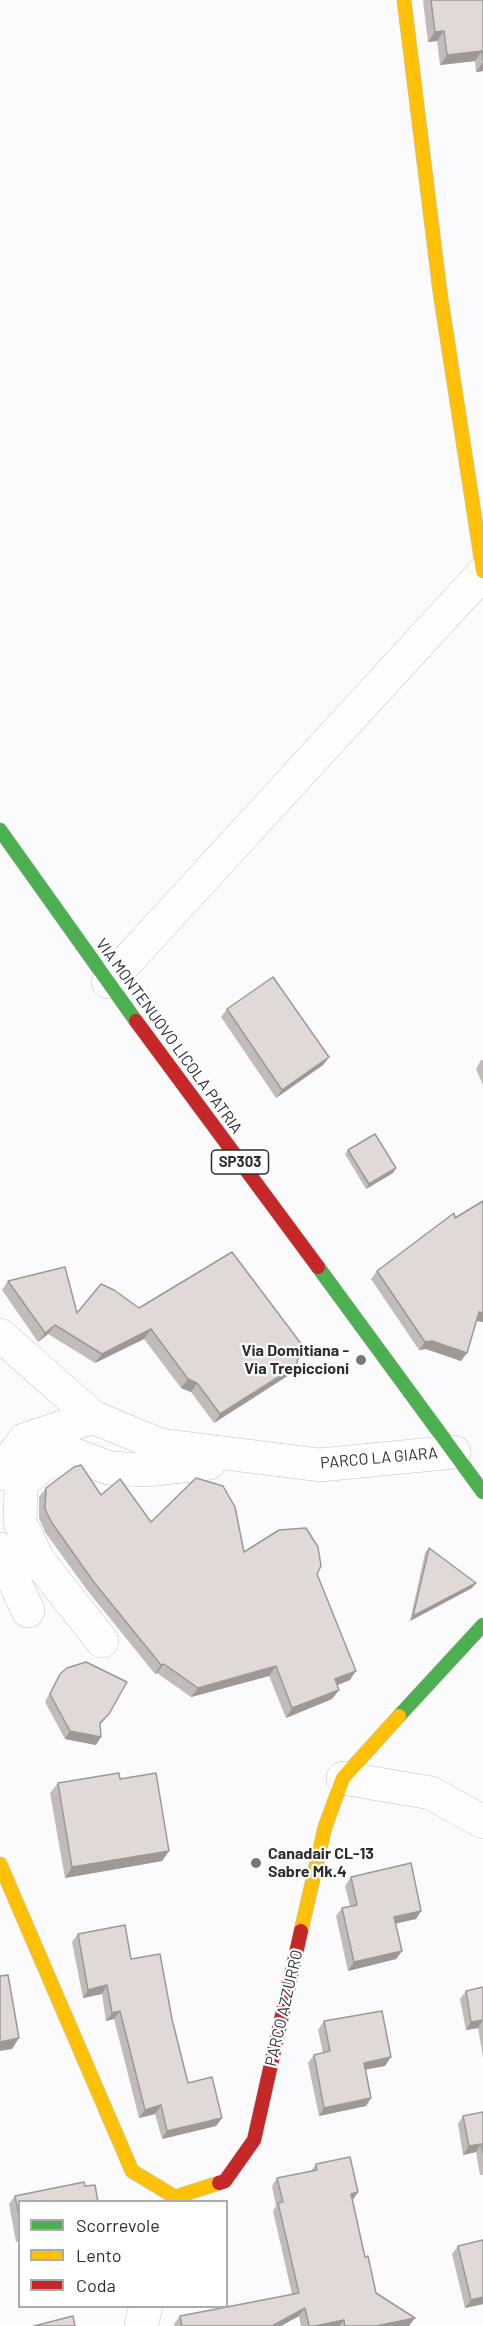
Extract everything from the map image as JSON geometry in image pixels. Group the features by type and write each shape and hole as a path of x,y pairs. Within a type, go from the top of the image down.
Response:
{"street":[{"path":"108,981 483,572 440,292 404,0"},
{"name":"VIA MONTENUOVO LICOLA PATRIA","path":"0,830 483,1492"},
{"name":"PARCO LA GIARA","path":"0,1335 93,1417 160,1445 320,1465 453,1452"},
{"path":"0,1474 24,1440 93,1417"},
{"name":"PARCO LA GIARA","path":"102,1641 38,1560 20,1522 21,1484 43,1464 75,1455 109,1468 146,1470 214,1463 232,1454"},
{"path":"0,1549 28,1611"},
{"name":"PARCO AZZURRO","path":"0,1864 132,2171 174,2199 225,2181 254,2140 325,1827 343,1778 483,1625"},
{"path":"343,1778 431,1793 483,1822"},
{"path":"141,2326 146,2308"}],"building":[{"path":"431,0 483,0 483,60 482,51 447,55 444,31 435,32"},
{"path":"273,977 329,1057 282,1090 227,1009"},
{"path":"375,1134 396,1168 369,1184 348,1150"},
{"path":"483,1201 483,1313 479,1312 467,1353 432,1341 425,1342 377,1271 454,1213 455,1218"},
{"path":"232,1252 302,1345 296,1366 220,1414 197,1383 188,1379 151,1329 102,1354 55,1325 45,1333 8,1281 65,1267 77,1313 101,1284 114,1290 139,1308"},
{"path":"81,1465 101,1495 120,1479 151,1522 196,1478 223,1486 235,1507 244,1552 279,1530 306,1528 318,1547 321,1566 317,1574 356,1671 335,1679 339,1690 292,1708 276,1666 198,1688 164,1664 161,1665 93,1581 52,1523 45,1509 46,1488 74,1467"},
{"path":"429,1548 476,1583 413,1616"},
{"path":"86,1662 127,1682 109,1714 100,1723 101,1737 70,1731 50,1694 60,1674 67,1668"},
{"path":"119,1773 120,1779 156,1773 169,1851 72,1867 58,1783"},
{"path":"411,1863 421,1911 394,1917 402,1951 354,1962 342,1908 357,1905 351,1877"},
{"path":"125,1925 131,1959 160,1954 172,2019 188,2083 212,2077 222,2118 167,2131 161,2105 145,2110 120,2011 112,2013 107,1985 88,1990 78,1934"},
{"path":"8,1975 19,2038 0,2042 0,1976"},
{"path":"483,1987 483,2020 471,2022 466,1991"},
{"path":"382,2011 391,2057 364,2063 371,2098 324,2108 314,2055 330,2051 324,2021"},
{"path":"483,2112 483,2153 481,2144 469,2146 463,2116"},
{"path":"350,2157 358,2192 351,2194 365,2257 368,2256 376,2293 415,2318 376,2326 345,2326 344,2320 309,2326 305,2308 272,2326 182,2326 180,2316 299,2293 278,2203 283,2202 277,2178 317,2170 316,2164"},
{"path":"84,2182 85,2186 95,2185 98,2200 18,2200 18,2211 15,2196"},
{"path":"483,2240 483,2297 471,2300 458,2246"},
{"path":"73,2316 75,2326 34,2326"}],"traffic: fast":[{"path":"0,830 136,1021"},
{"path":"318,1267 483,1492"},
{"path":"399,1716 483,1625"}],"traffic: slow":[{"path":"404,0 440,292 483,571"},
{"path":"301,1931 325,1827 343,1778 399,1716"},
{"path":"0,1864 132,2171 175,2197 219,2183"}],"traffic: jam":[{"path":"136,1021 318,1267"},
{"path":"219,2183 225,2181 254,2140 301,1931"}],"place":[{"name":"Via Domitiana - Via Trepiccioni","path":"361,1360"},
{"name":"Canadair CL-13 Sabre Mk.4","path":"256,1863"}]}
